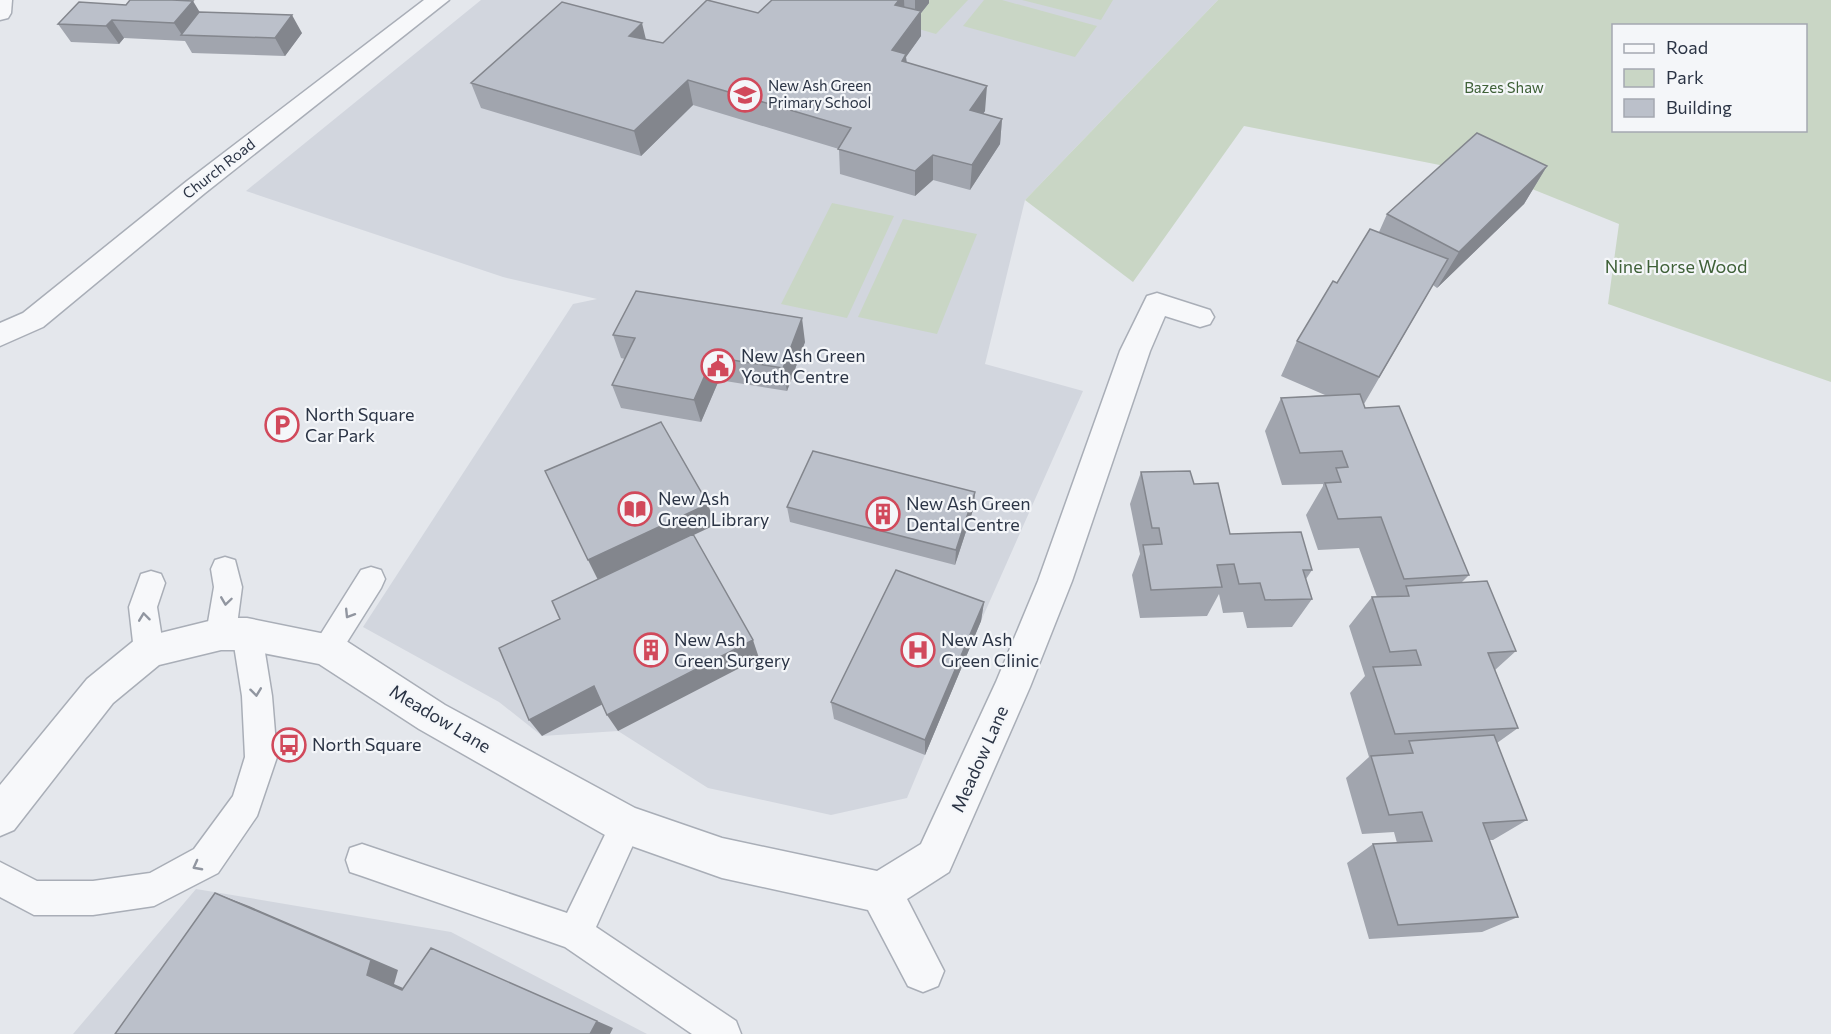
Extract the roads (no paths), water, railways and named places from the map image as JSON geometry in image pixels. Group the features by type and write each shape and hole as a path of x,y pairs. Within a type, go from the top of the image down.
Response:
{"street":[{"path":"0,13 1,0"},
{"name":"Church Road","path":"0,335 33,320 196,187 438,0"},
{"name":"Meadow Lane","path":"234,634 327,649 432,717 626,825 722,858 881,892 935,858 1024,691 1055,581 1135,351 1157,303 1200,317"},
{"path":"0,816 100,692 149,651 234,634"},
{"path":"881,892 923,971"}],"lane":[{"path":"0,879 34,898 93,898 154,889 206,861 246,805 261,757 257,696 234,634 225,569"},
{"path":"327,649 371,579"},
{"path":"149,651 143,607 151,583"},
{"path":"575,933 626,825"},
{"path":"362,860 575,933 723,1034"}],"place":[{"name":"New Ash Green Primary School","path":"745,95"},
{"name":"New Ash Green Youth Centre","path":"718,366"},
{"name":"North Square Car Park","path":"282,425"},
{"name":"New Ash Green Library","path":"635,509"},
{"name":"New Ash Green Dental Centre","path":"883,514"},
{"name":"New Ash Green Surgery","path":"651,650"},
{"name":"New Ash Green Clinic","path":"918,650"},
{"name":"North Square","path":"289,745"}],"park label":[{"name":"Bazes Shaw","path":"1504,88"},
{"name":"Nine Horse Wood","path":"1676,267"}]}
